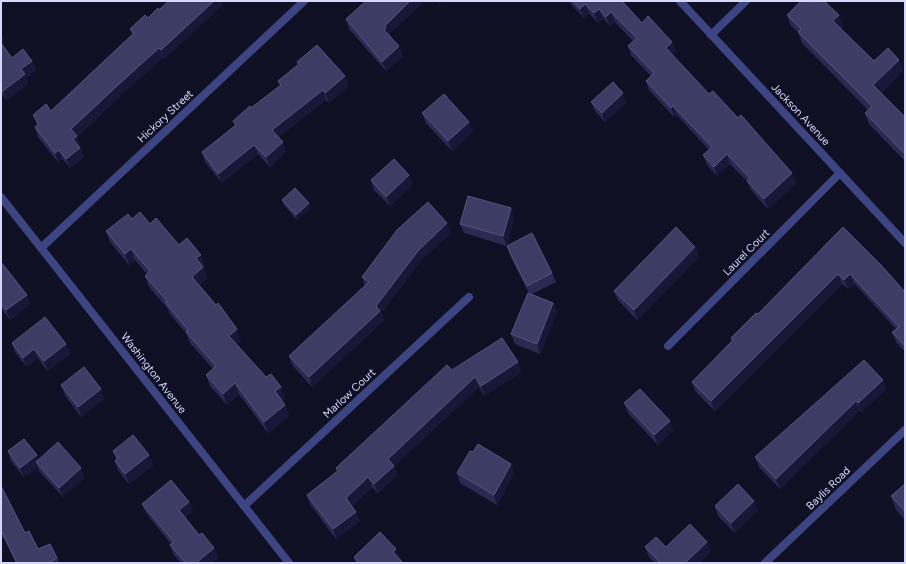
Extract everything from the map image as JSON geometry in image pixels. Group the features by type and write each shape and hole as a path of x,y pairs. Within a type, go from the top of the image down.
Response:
{"street":[{"name":"Hickory Street","path":"41,248 304,1"},
{"name":"Jackson Avenue","path":"680,1 905,243"},
{"path":"711,35 746,1"},
{"name":"Laurel Court","path":"668,346 840,173"},
{"name":"Washington Avenue","path":"1,196 289,563"},
{"name":"Marlow Court","path":"244,506 469,297"},
{"name":"Baylis Road","path":"765,563 905,430"}],"building":[{"path":"169,1 214,1 161,50 159,48 71,129 77,136 73,139 80,148 66,159 59,150 55,153 35,127 39,124 33,115 46,104 51,111 134,33 130,29 145,15 148,18 158,8 159,10"},
{"path":"366,1 410,1 385,26 386,28 384,30 399,46 382,62 346,19"},
{"path":"573,1 622,1 642,23 648,16 672,42 666,48 709,94 713,91 738,118 741,115 792,173 764,199 747,181 750,178 727,154 714,167 703,155 712,147 673,106 671,108 646,81 654,73 628,46 637,38 611,12 606,17 599,9 594,13 585,4 580,9"},
{"path":"801,1 808,1 810,3 812,1 824,1 839,15 833,21 874,61 888,48 899,60 873,85 905,117 905,154 865,113 872,106 798,32 801,29 787,15"},
{"path":"1,43 12,58 23,49 32,61 21,69 25,74 3,91 1,88"},
{"path":"317,45 345,76 325,93 323,90 272,130 283,142 266,157 254,145 218,174 202,152 236,125 233,121 250,106 251,108 281,85 278,81 299,64 297,62"},
{"path":"613,82 623,93 602,113 591,102"},
{"path":"444,94 469,122 448,141 422,113"},
{"path":"394,159 409,175 386,197 371,180"},
{"path":"295,188 309,203 296,215 282,200"},
{"path":"468,196 511,208 503,236 460,224"},
{"path":"428,202 447,223 418,251 376,306 380,311 309,377 289,356 369,282 362,277 397,230"},
{"path":"140,212 150,224 156,218 179,245 187,238 201,255 196,258 203,267 192,277 216,305 218,303 237,329 229,336 266,377 271,374 281,387 275,391 285,405 264,422 235,383 223,394 206,375 216,366 186,332 188,330 165,302 167,301 145,276 150,271 131,249 125,254 106,231 128,214 132,219"},
{"path":"676,227 695,247 634,310 614,291"},
{"path":"843,227 881,265 905,292 905,346 892,332 899,327 850,274 844,280 838,274 711,401 692,382 733,340 731,338 756,313 758,314"},
{"path":"532,233 552,273 527,286 507,246"},
{"path":"1,262 27,295 6,310 1,303"},
{"path":"528,293 553,303 537,344 511,334"},
{"path":"45,317 66,344 44,361 34,349 23,358 12,343"},
{"path":"502,338 518,362 481,386 475,377 388,459 394,466 374,484 368,477 346,498 356,512 333,529 307,495 338,471 336,468 447,365 452,370"},
{"path":"864,360 883,380 858,403 856,401 776,479 755,457"},
{"path":"84,367 101,389 78,407 61,385"},
{"path":"640,389 670,421 654,435 624,403"},
{"path":"133,435 149,455 125,474 115,461 118,458 113,451"},
{"path":"24,439 37,455 20,468 8,451"},
{"path":"58,442 81,468 59,488 36,462"},
{"path":"478,444 511,464 494,495 457,473 470,451 473,452"},
{"path":"171,480 189,502 179,510 199,535 202,533 214,548 196,563 186,563 170,545 174,542 142,504"},
{"path":"738,484 754,501 731,523 715,506"},
{"path":"905,484 905,511 891,496"},
{"path":"1,486 25,533 29,531 38,549 50,544 57,558 48,563 17,563 1,530"},
{"path":"690,524 707,542 685,563 661,563 645,547 656,537 666,547"},
{"path":"380,532 396,549 393,552 403,563 359,563 354,557"}]}
